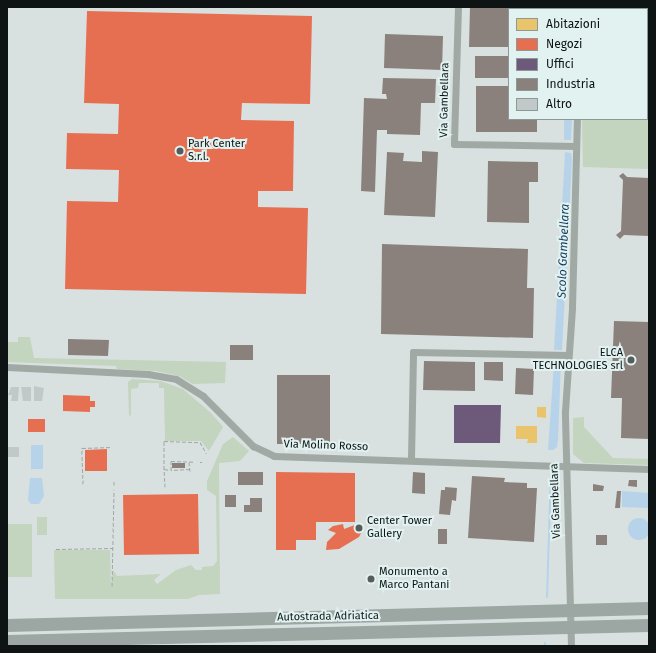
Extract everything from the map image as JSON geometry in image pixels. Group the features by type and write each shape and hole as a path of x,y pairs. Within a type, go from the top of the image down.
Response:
{"highway":[{"name":"Autostrada Adriatica","path":"7,625 649,608"},
{"name":"Autostrada Adriatica","path":"7,641 649,625"}],"street":[{"name":"Via Gambellara","path":"458,7 454,144 576,146"},
{"name":"Via Gambellara","path":"571,646 566,466 568,356 572,307 577,120"},
{"path":"411,459 414,352 568,356"},
{"name":"Via Molino Rosso","path":"7,367 148,374 176,379 203,396 254,446 274,456 411,459 649,469"}],"path":[{"path":"165,487 164,442 200,442 206,453 209,454"},
{"path":"83,484 82,448 112,447"},
{"path":"171,470 170,461 194,462"},
{"path":"164,469 190,470 189,462"},
{"path":"112,586 114,548 114,490"},
{"path":"56,549 114,548"}],"green space":[{"path":"648,97 649,169 583,167 582,120 648,120"},
{"path":"18,337 30,337 34,358 226,362 225,383 193,384 179,376 156,371 117,369 116,366 7,362 7,342 18,342"},
{"path":"132,379 160,381 183,389 211,413 223,427 209,451 201,441 165,441 164,388 159,388 159,383 139,383 138,388 131,389 131,415 129,416 128,382"},
{"path":"584,417 584,427 613,458 649,459 649,465 584,463 573,454 573,418"},
{"path":"233,437 249,451 240,461 219,463 220,594 199,595 188,599 55,599 54,550 110,550 111,587 113,570 117,576 161,574 154,580 157,584 176,570 191,565 196,570 202,570 202,567 213,566 217,561 216,496 207,490 207,481 223,444"},
{"path":"37,517 47,517 47,535 37,535"},
{"path":"7,524 32,524 32,577 7,577"}],"water":[{"path":"564,120 572,120 571,140 564,140"},
{"path":"565,152 571,153 572,160 562,350 554,350"},
{"path":"554,362 561,362 558,440 557,447 553,450 548,450"},
{"path":"31,445 43,445 43,469 31,469"},
{"path":"30,478 42,478 44,496 39,504 31,504 28,500"},
{"path":"622,491 649,493 649,508 622,507"},
{"path":"639,518 647,521 650,529 647,537 639,540 631,537 628,529 631,521"}],"building: Abitazioni":[{"path":"537,407 546,407 546,418 537,417"},
{"path":"516,426 537,426 537,443 527,443 528,439 516,439"}],"building: Negozi":[{"name":"Park Center S.r.l.","path":"87,11 312,16 310,104 242,103 241,120 294,121 293,191 258,191 258,207 308,208 306,294 65,289 67,201 118,202 119,170 66,169 67,133 118,134 119,104 84,103"},
{"path":"63,395 90,396 90,401 95,401 95,407 90,407 90,412 63,411"},
{"path":"28,419 45,419 45,432 28,432"},
{"path":"107,449 107,471 85,471 85,450"},
{"path":"276,472 355,473 355,522 316,522 316,540 296,540 296,550 276,550"},
{"path":"198,494 199,554 124,555 123,495"},
{"path":"360,523 364,528 359,537 339,549 326,550 327,542 336,533 328,530 333,526 343,524 344,529"}],"building: Uffici":[{"path":"454,405 501,405 500,443 454,443"}],"building: Industria":[{"path":"470,7 532,7 508,8 508,47 469,47"},
{"path":"385,34 443,36 442,70 384,68"},
{"path":"475,56 508,56 508,78 475,78"},
{"path":"383,78 436,79 435,103 421,103 420,135 387,134 387,130 377,130 375,192 361,191 364,98 387,99 386,94 382,94"},
{"path":"476,86 508,86 508,120 537,120 537,132 476,132"},
{"path":"422,151 438,152 435,217 384,215 387,152 404,153 403,161 422,162"},
{"path":"488,161 538,162 538,182 529,182 529,223 487,222"},
{"path":"623,173 627,177 649,178 649,236 624,235 620,239 616,235 621,231 623,180 619,176"},
{"path":"382,244 528,249 527,288 534,288 533,338 381,334"},
{"name":"ELCA TECHNOLOGIES srl","path":"614,321 649,322 649,439 621,438 622,398 611,398"},
{"path":"68,339 109,340 108,356 68,355"},
{"path":"230,345 253,345 253,360 230,360"},
{"path":"424,361 475,362 475,391 423,390"},
{"path":"484,362 503,362 503,381 484,380"},
{"path":"516,368 534,369 533,395 515,394"},
{"path":"277,375 330,375 330,444 277,444"},
{"path":"172,463 185,463 185,468 172,468"},
{"path":"238,472 263,472 263,485 238,485"},
{"path":"413,472 425,473 425,494 412,493"},
{"path":"472,476 505,478 504,482 527,483 527,488 537,488 534,542 468,538"},
{"path":"629,480 637,480 637,487 628,486"},
{"path":"593,484 604,486 603,491 593,491"},
{"path":"445,487 457,488 456,501 452,500 450,515 439,514 441,490 445,490"},
{"path":"617,491 621,491 620,508 615,508"},
{"path":"225,495 236,495 236,507 225,507"},
{"path":"250,498 262,498 262,512 244,512 244,505 250,505"},
{"path":"438,529 447,529 447,544 438,544"},
{"path":"596,535 607,535 607,545 596,545"}],"building: Altro":[{"path":"34,386 44,388 42,401 34,401"},
{"path":"11,387 19,387 18,401 11,401 12,395 8,395"},
{"path":"21,387 31,387 31,401 23,401"},
{"path":"7,447 19,447 19,457 7,457"}],"waterway":[{"name":"Scolo Gambellara","path":"547,597 551,473"}],"place":[{"name":"Park Center S.r.l.","path":"180,151"},
{"name":"ELCA TECHNOLOGIES srl","path":"631,360"},
{"name":"Center Tower Gallery","path":"359,528"},
{"name":"Monumento a Marco Pantani","path":"371,579"}]}
